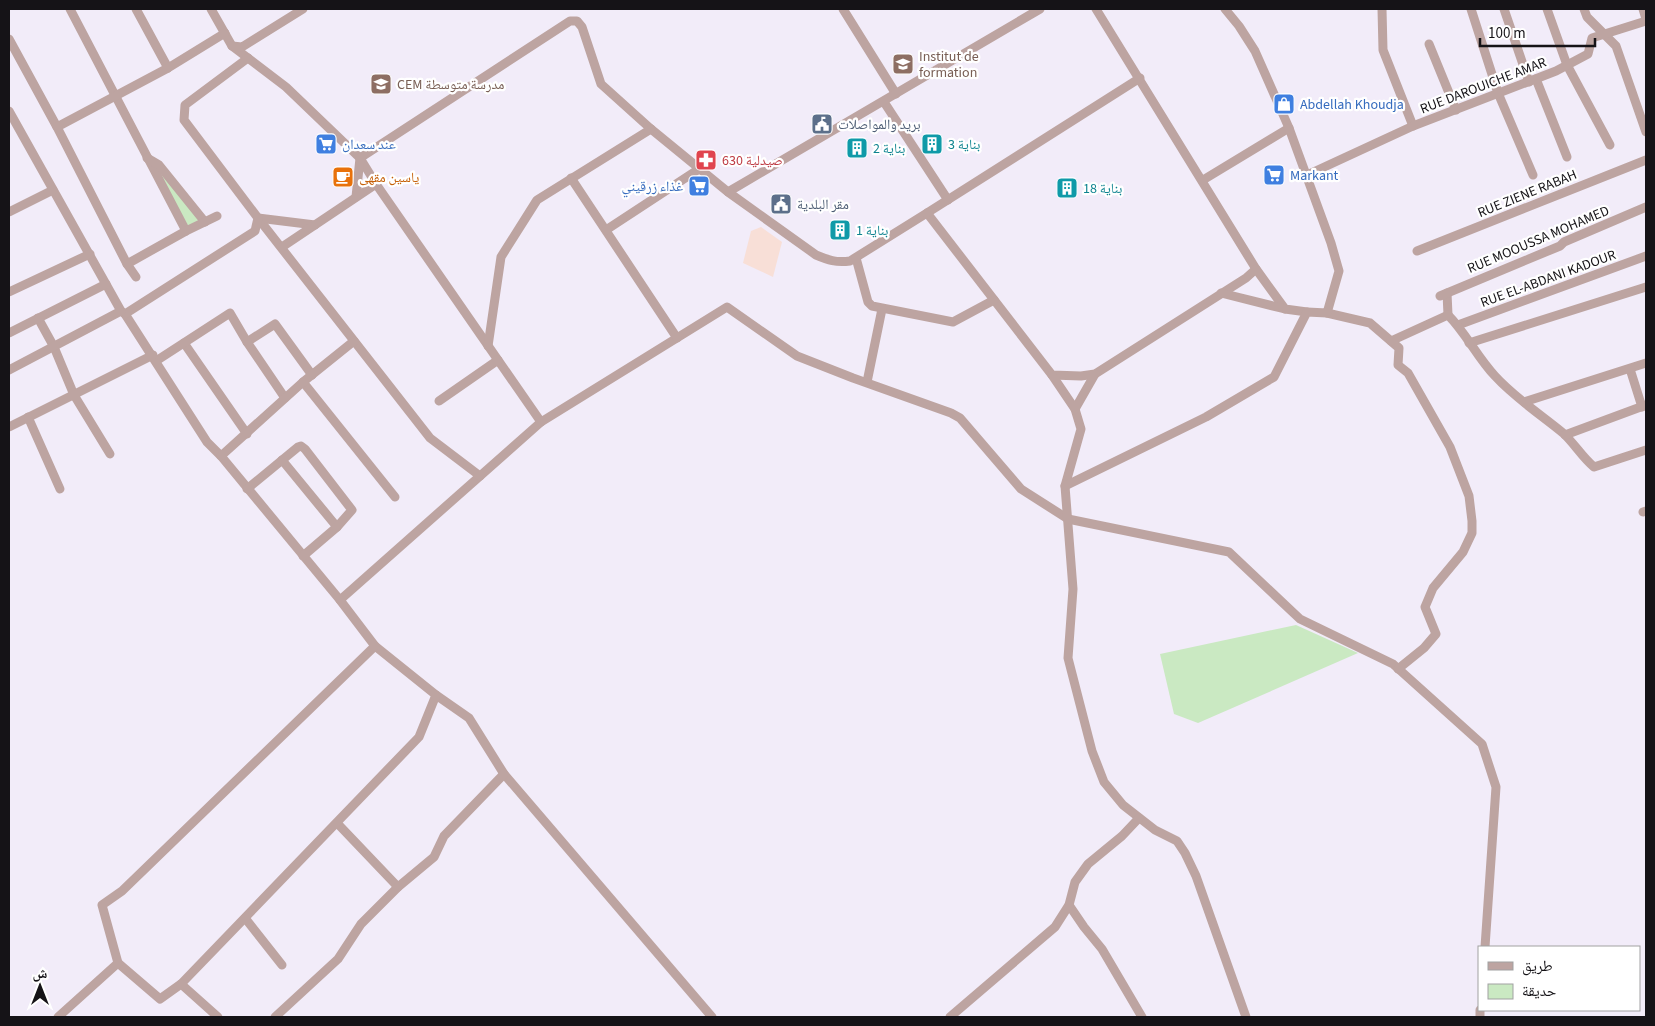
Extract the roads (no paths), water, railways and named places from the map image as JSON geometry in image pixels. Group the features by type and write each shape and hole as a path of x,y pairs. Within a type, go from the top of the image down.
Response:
{"street":[{"path":"70,9 186,231"},
{"path":"136,9 168,68"},
{"path":"211,9 232,46 286,87 360,158 376,184 541,422"},
{"path":"232,46 242,47 304,9"},
{"path":"843,9 896,94"},
{"path":"728,192 1040,9"},
{"path":"1096,9 1203,180 1256,269 1277,300 1286,309"},
{"path":"1225,9 1239,26 1255,51 1307,175 1332,242 1339,271 1327,313"},
{"path":"1382,9 1383,50 1413,126"},
{"path":"1471,9 1498,93 1533,176"},
{"path":"1504,9 1532,80 1567,157"},
{"path":"1547,9 1567,65 1610,145"},
{"path":"1584,9 1587,17 1616,46 1646,132"},
{"path":"1643,9 1646,20"},
{"name":"RUE DAROUICHE AMAR","path":"1307,175 1413,126 1567,65 1588,54 1592,38 1646,20"},
{"path":"360,158 570,21 577,21 582,27 601,84 651,129 728,192 816,255 829,261 850,261 1140,78"},
{"path":"57,127 168,68 225,34"},
{"path":"9,39 136,277"},
{"path":"1429,44 1456,110"},
{"path":"248,58 185,105 184,120 430,438 480,476"},
{"path":"884,102 948,200"},
{"path":"9,111 106,284 207,442 221,456 340,600 375,646 436,695 469,718 504,774 712,1017"},
{"path":"1203,180 1288,128"},
{"path":"488,346 501,257 537,200 651,129"},
{"path":"147,158 159,165 205,222"},
{"path":"356,197 360,158"},
{"name":"RUE ZIENE RABAH","path":"1417,251 1646,160"},
{"path":"606,230 699,169"},
{"path":"571,178 677,338"},
{"path":"282,247 376,184"},
{"path":"9,212 53,190"},
{"name":"RUE MOOUSSA MOHAMED","path":"1448,314 1443,294 1560,246 1564,242 1646,207"},
{"path":"927,213 1052,375 1075,409 1081,429 1065,486 1073,590 1068,658 1092,751 1104,782 1123,805 1155,830 1176,842 1185,852 1196,876 1246,1017"},
{"path":"128,264 186,231 217,216"},
{"path":"258,218 315,225"},
{"path":"9,370 123,312 255,231 258,218"},
{"path":"9,292 90,254"},
{"name":"RUE EL-ABDANI KADOUR","path":"1458,325 1646,256"},
{"path":"856,258 869,304 882,309 953,322 994,300"},
{"path":"1052,375 1080,376 1095,374 1246,278 1256,269"},
{"path":"9,333 106,284"},
{"path":"1469,343 1646,287"},
{"path":"1221,293 1286,309 1327,313 1370,323 1399,348 1398,365 1408,373 1450,447 1469,496 1472,533 1464,552 1433,588 1425,607 1436,634 1424,648 1398,669"},
{"path":"340,600 541,422 727,307 797,356 960,418 1021,489 1068,520 1229,552 1300,619 1393,664 1482,744 1496,787 1485,946"},
{"path":"867,382 882,309"},
{"path":"1065,486 1206,418 1274,377 1307,312"},
{"path":"9,427 74,394 155,358 184,343 230,313 285,398"},
{"path":"1391,341 1448,314 1495,376 1565,435 1594,468 1646,450"},
{"path":"38,318 54,347 74,394 110,454"},
{"path":"247,342 275,324 312,375"},
{"path":"221,456 303,382 354,341"},
{"path":"184,343 247,434"},
{"path":"439,401 498,360"},
{"path":"1524,402 1646,363"},
{"path":"1565,435 1644,406 1630,369"},
{"path":"1075,409 1095,374"},
{"path":"303,382 395,498"},
{"path":"28,417 60,489"},
{"path":"247,489 298,447 301,446 305,449 352,510 337,527 303,556"},
{"path":"282,460 337,527"},
{"path":"375,646 122,891 102,905 118,963 160,999 181,984 419,737 436,695"},
{"path":"275,1017 338,959 361,924 398,888 434,857 444,836 504,774"},
{"path":"950,1017 1055,927 1069,905 1075,882 1088,864 1122,836 1140,818"},
{"path":"337,823 398,888"},
{"path":"1069,905 1102,949 1142,1017"},
{"path":"245,918 282,964"},
{"path":"58,1017 118,963"},
{"path":"181,984 218,1017"}],"place":[{"name":"Institut de formation","path":"903,64"},
{"name":"CEM مدرسة متوسطة","path":"381,84"},
{"name":"Abdellah Khoudja","path":"1284,104"},
{"name":"بريد والمواصلات","path":"822,124"},
{"name":"عند سعدان","path":"326,144"},
{"name":"بناية 3","path":"932,144"},
{"name":"بناية 2","path":"857,148"},
{"name":"صيدلية 630","path":"706,160"},
{"name":"Markant","path":"1274,175"},
{"name":"ياسين مقهى","path":"343,177"},
{"name":"غذاء زرقيني","path":"699,186"},
{"name":"بناية 18","path":"1067,188"},
{"name":"مقر البلدية","path":"781,204"},
{"name":"بناية 1","path":"840,230"}]}
